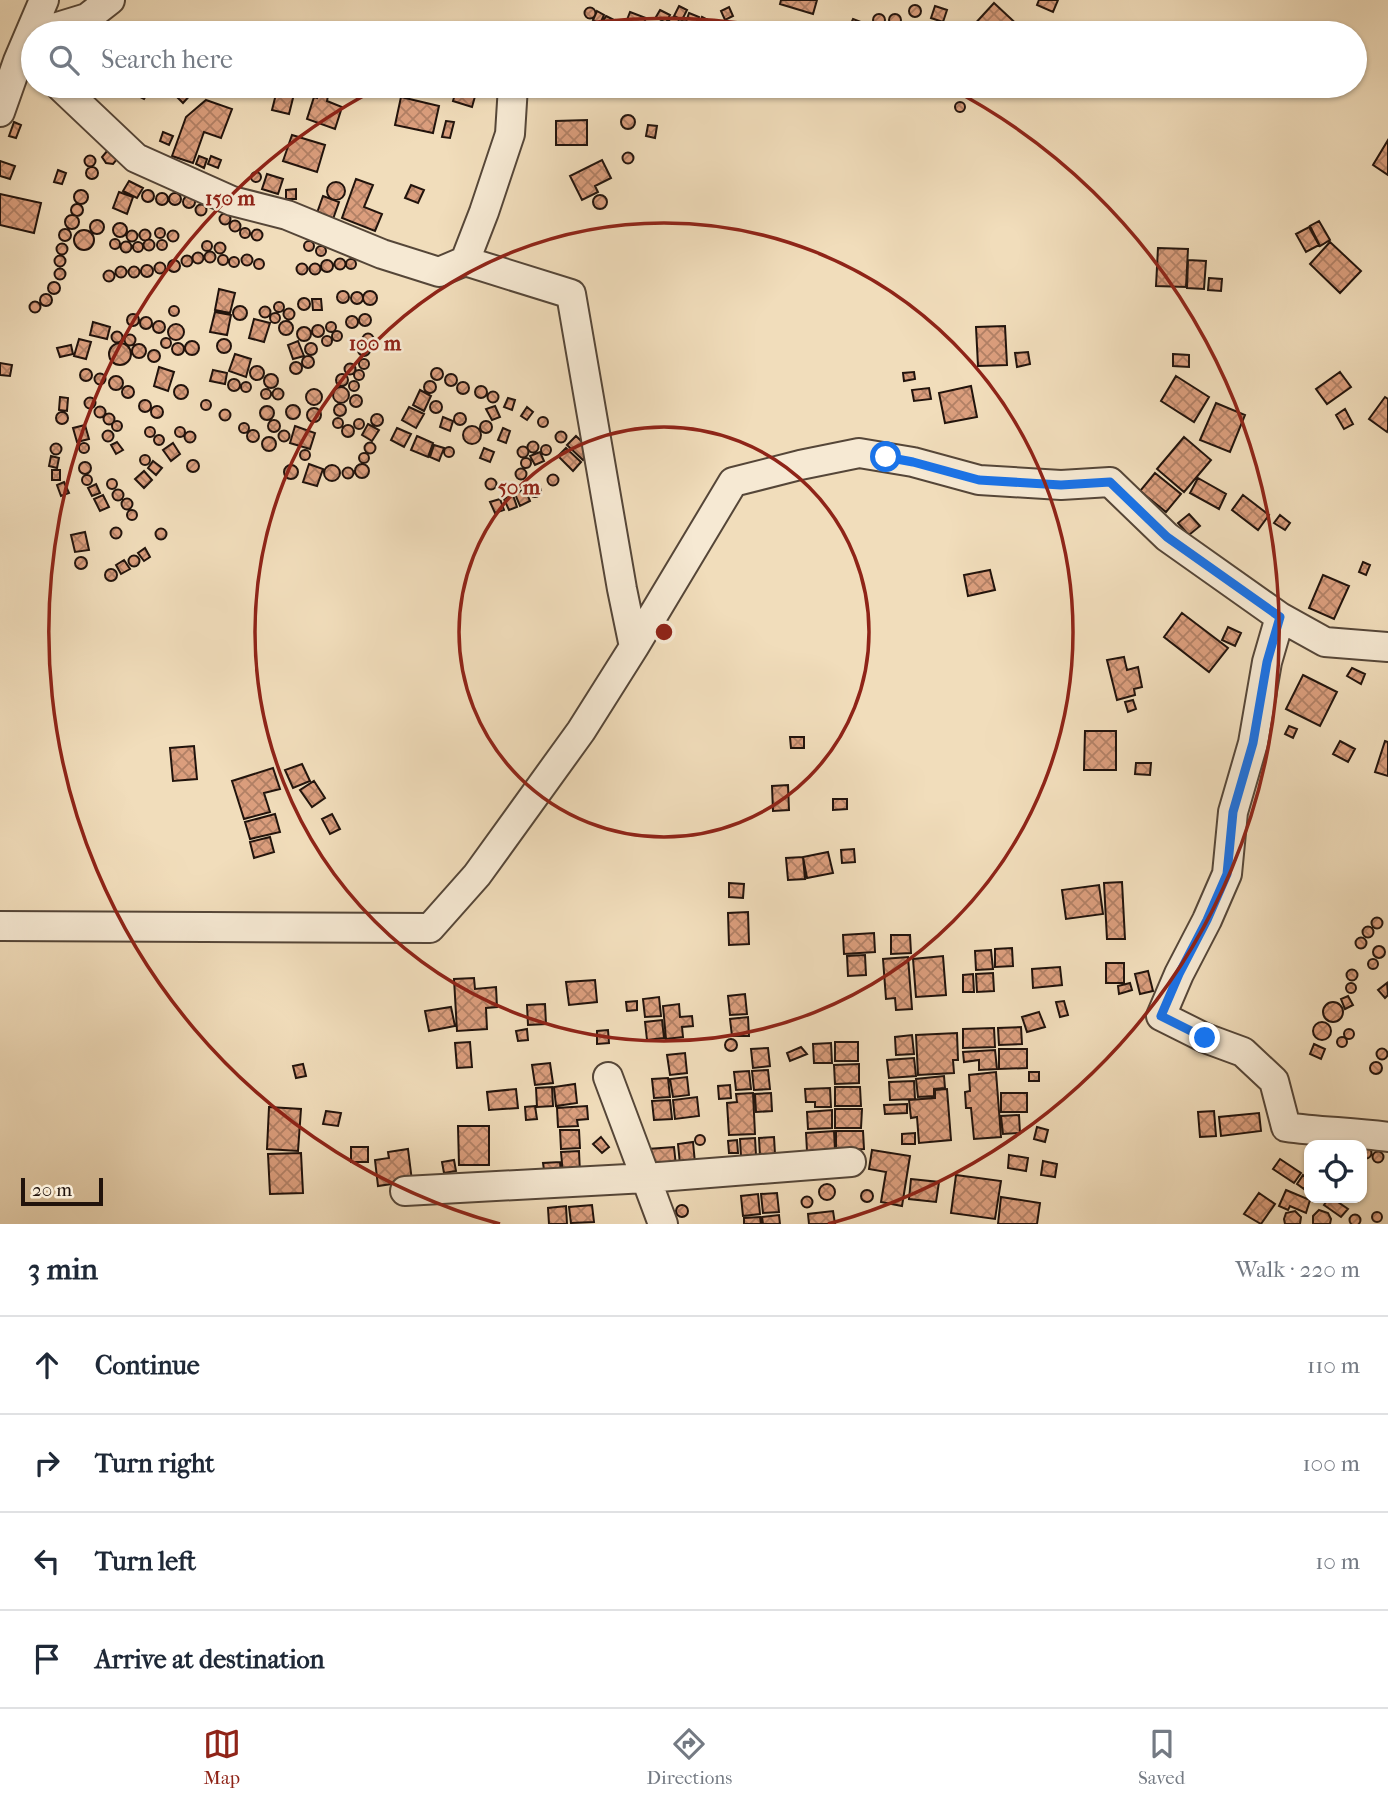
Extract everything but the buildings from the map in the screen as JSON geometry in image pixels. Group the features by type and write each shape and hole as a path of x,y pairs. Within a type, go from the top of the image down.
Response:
{"street":[{"path":"38,21 44,0"},
{"path":"78,21 87,18 110,0"},
{"path":"0,112 21,56"},
{"path":"73,98 136,158 232,201 287,215 382,254 439,272 465,261 571,294 634,647"},
{"path":"465,261 510,134 512,98"},
{"path":"0,926 430,928 477,875 581,731 733,482 859,453 913,462 979,480 1061,485 1110,482 1167,537 1280,617 1325,642 1388,648"},
{"path":"1280,617 1267,662 1253,743 1233,812 1227,874 1161,1016 1205,1038 1243,1052 1274,1081 1286,1126 1317,1132 1362,1133 1388,1137"},
{"path":"608,1077 663,1224"},
{"path":"405,1191 646,1178 851,1162"}],"route":[{"path":"886,457 979,480 1061,485 1110,482 1167,537 1280,617 1267,662 1253,743 1233,812 1227,874 1161,1016 1205,1038"}]}
